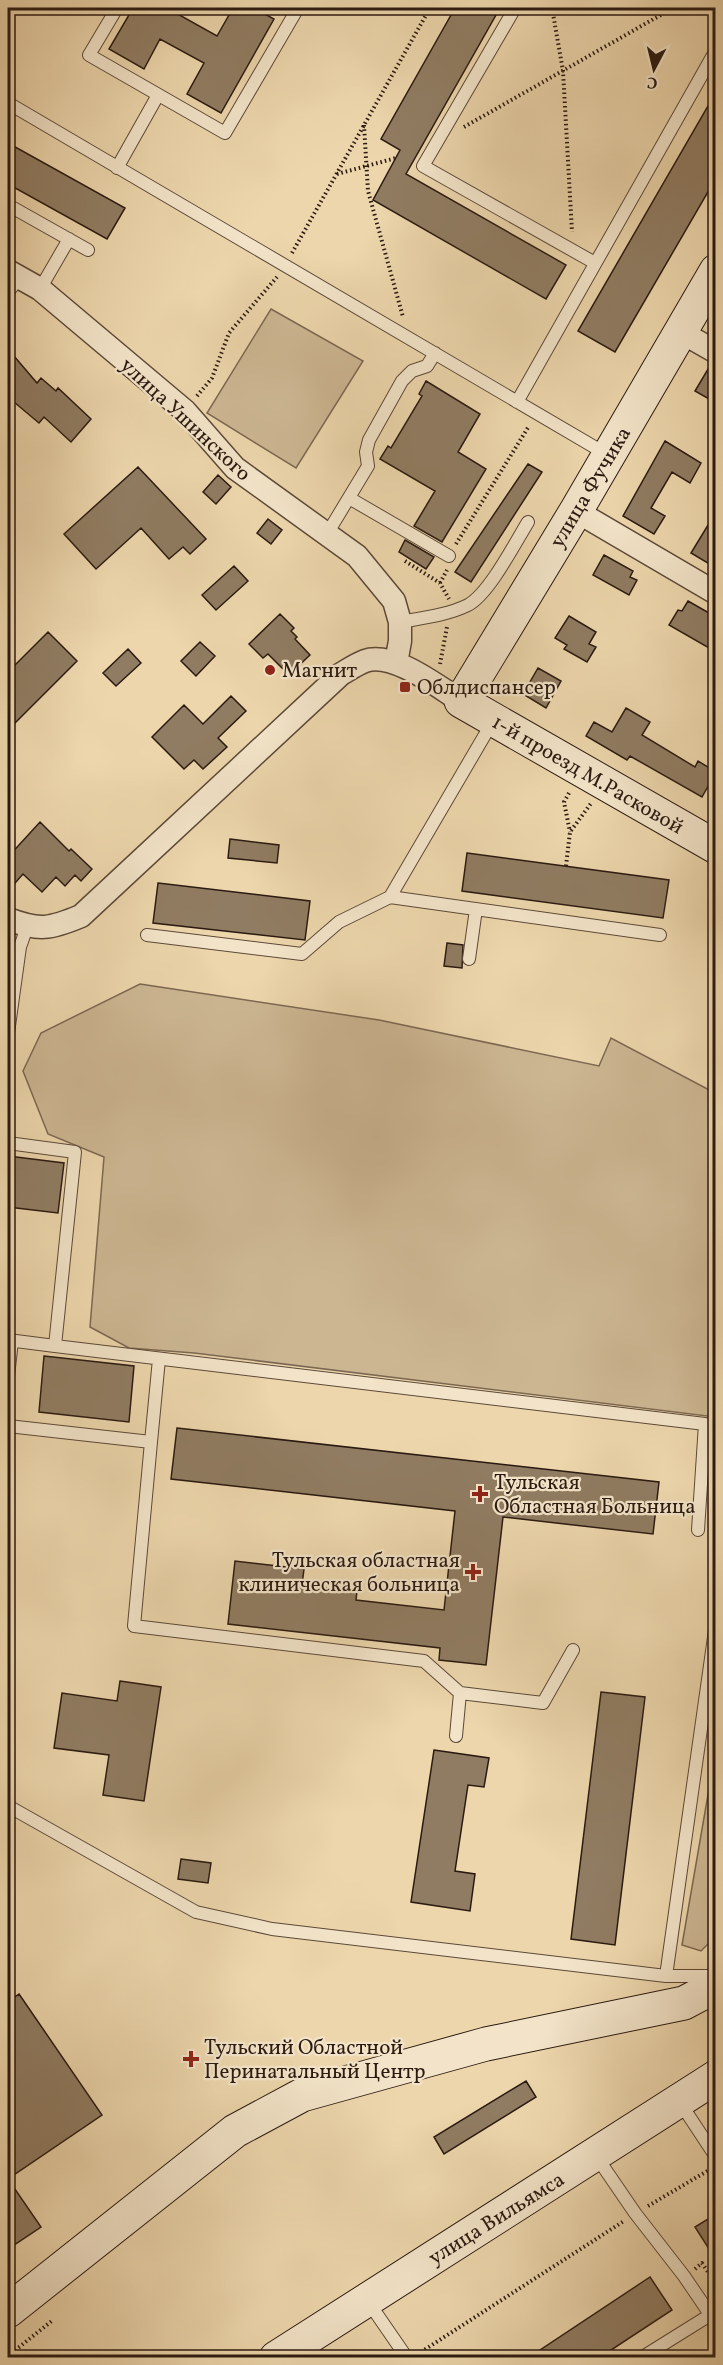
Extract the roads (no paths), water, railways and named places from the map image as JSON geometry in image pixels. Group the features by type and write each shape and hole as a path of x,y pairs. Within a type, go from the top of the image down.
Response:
{"street":[{"name":"улица Фучика","path":"461,701 609,456 716,271"},
{"name":"улица Ушинского","path":"11,280 40,289 185,411 234,468 357,556 394,601 400,622 400,641 396,663"},
{"path":"681,332 716,352"},
{"path":"576,511 716,592"},
{"path":"14,924 53,927 81,916 340,674 365,661 376,658 396,663 461,701"},
{"name":"1-й проезд М.Расковой","path":"461,701 716,847"},
{"path":"8,2312 234,2131 302,2095 486,2044 684,2003 716,1986"},
{"name":"улица Вильямса","path":"276,2358 716,2077"}],"lane":[{"path":"117,8 89,55 225,133 295,13 286,8"},
{"path":"515,8 423,166 595,263"},
{"path":"518,402 716,50"},
{"path":"117,168 158,95"},
{"path":"8,103 609,456"},
{"path":"8,205 88,250"},
{"path":"40,289 69,239"},
{"path":"327,534 368,466 366,452 369,440 402,381 412,371 427,366 435,353"},
{"path":"349,498 449,556"},
{"path":"400,622 450,611 468,605 482,595 528,522"},
{"path":"147,935 302,954 339,922 390,897 494,720"},
{"path":"390,897 660,935"},
{"path":"469,959 476,909"},
{"path":"8,1033 10,992 20,947 14,924"},
{"path":"8,1143 75,1152 55,1346"},
{"path":"8,1376 10,1341 705,1424 698,1530"},
{"path":"159,1359 134,1626 424,1661 460,1693 543,1703 573,1650"},
{"path":"8,1426 151,1442"},
{"path":"666,1976 716,1623"},
{"path":"456,1736 460,1693"},
{"path":"8,1806 196,1912 272,1929 666,1976 716,1976"},
{"path":"678,2100 716,2157"},
{"path":"596,2155 635,2214 684,2276 713,2319 641,2358"},
{"path":"367,2299 407,2358"}],"place":[{"name":"Магнит","path":"270,670"},
{"name":"Облдиспансер","path":"405,687"},
{"name":"Тульская Областная Больница","path":"480,1494"},
{"name":"Тульская областная клиническая больница","path":"473,1572"},
{"name":"Тульский Областной Перинатальный Центр","path":"191,2059"}]}
